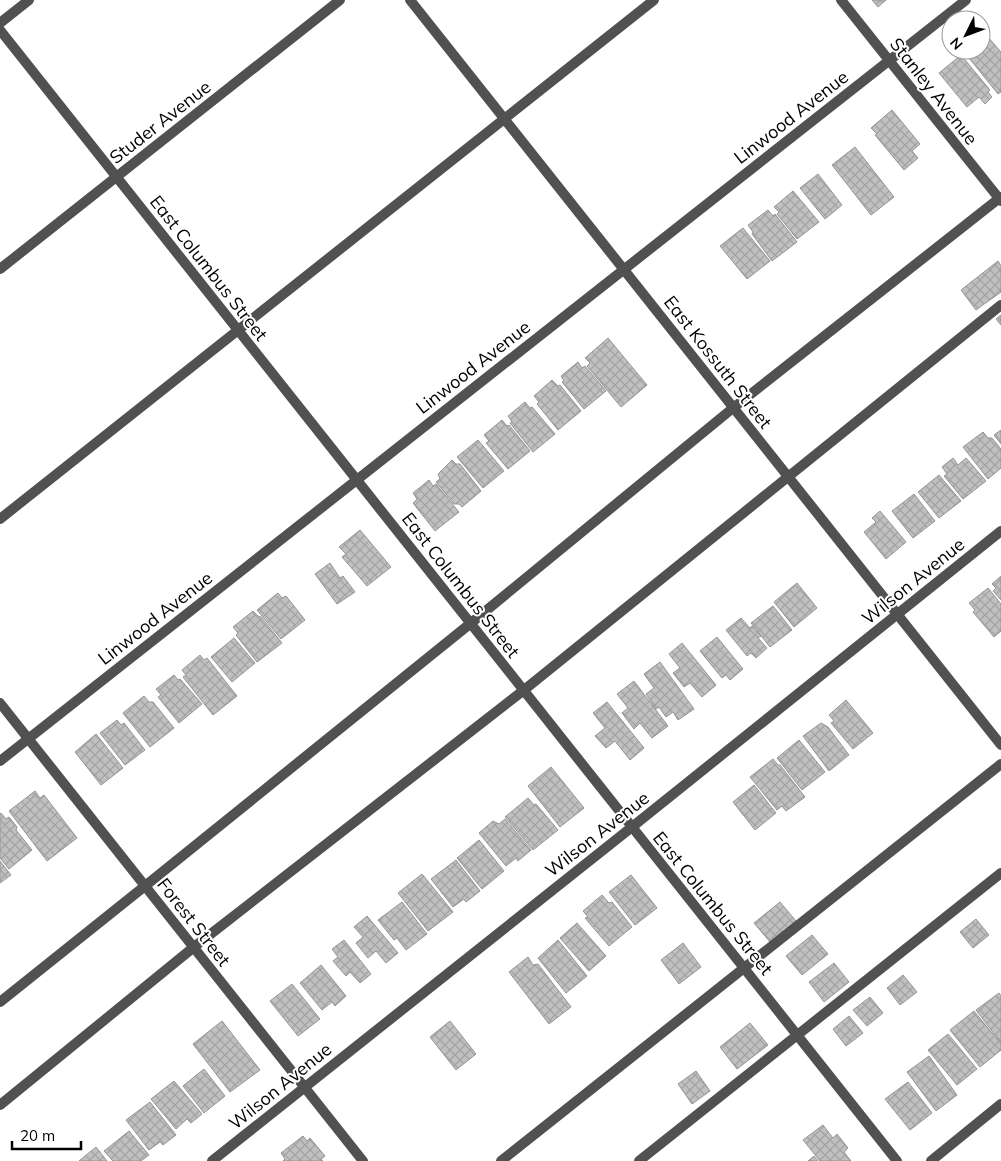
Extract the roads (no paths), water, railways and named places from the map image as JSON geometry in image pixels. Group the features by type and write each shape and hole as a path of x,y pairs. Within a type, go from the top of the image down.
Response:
{"street":[{"path":"0,23 29,0"},
{"name":"Studer Avenue","path":"0,269 340,0"},
{"name":"East Kossuth Street","path":"410,0 1001,745"},
{"path":"0,518 654,0"},
{"name":"Stanley Avenue","path":"841,0 1000,199"},
{"name":"Linwood Avenue","path":"0,761 966,0"},
{"name":"East Columbus Street","path":"0,30 897,1161"},
{"path":"0,1002 733,408 1000,199"},
{"path":"0,1105 194,948 524,690 1001,305"},
{"name":"Wilson Avenue","path":"212,1161 1001,531"},
{"name":"Forest Street","path":"0,703 362,1161"},
{"path":"501,1161 1001,764"},
{"path":"639,1161 1001,873"},
{"path":"931,1161 1001,1104"}]}
